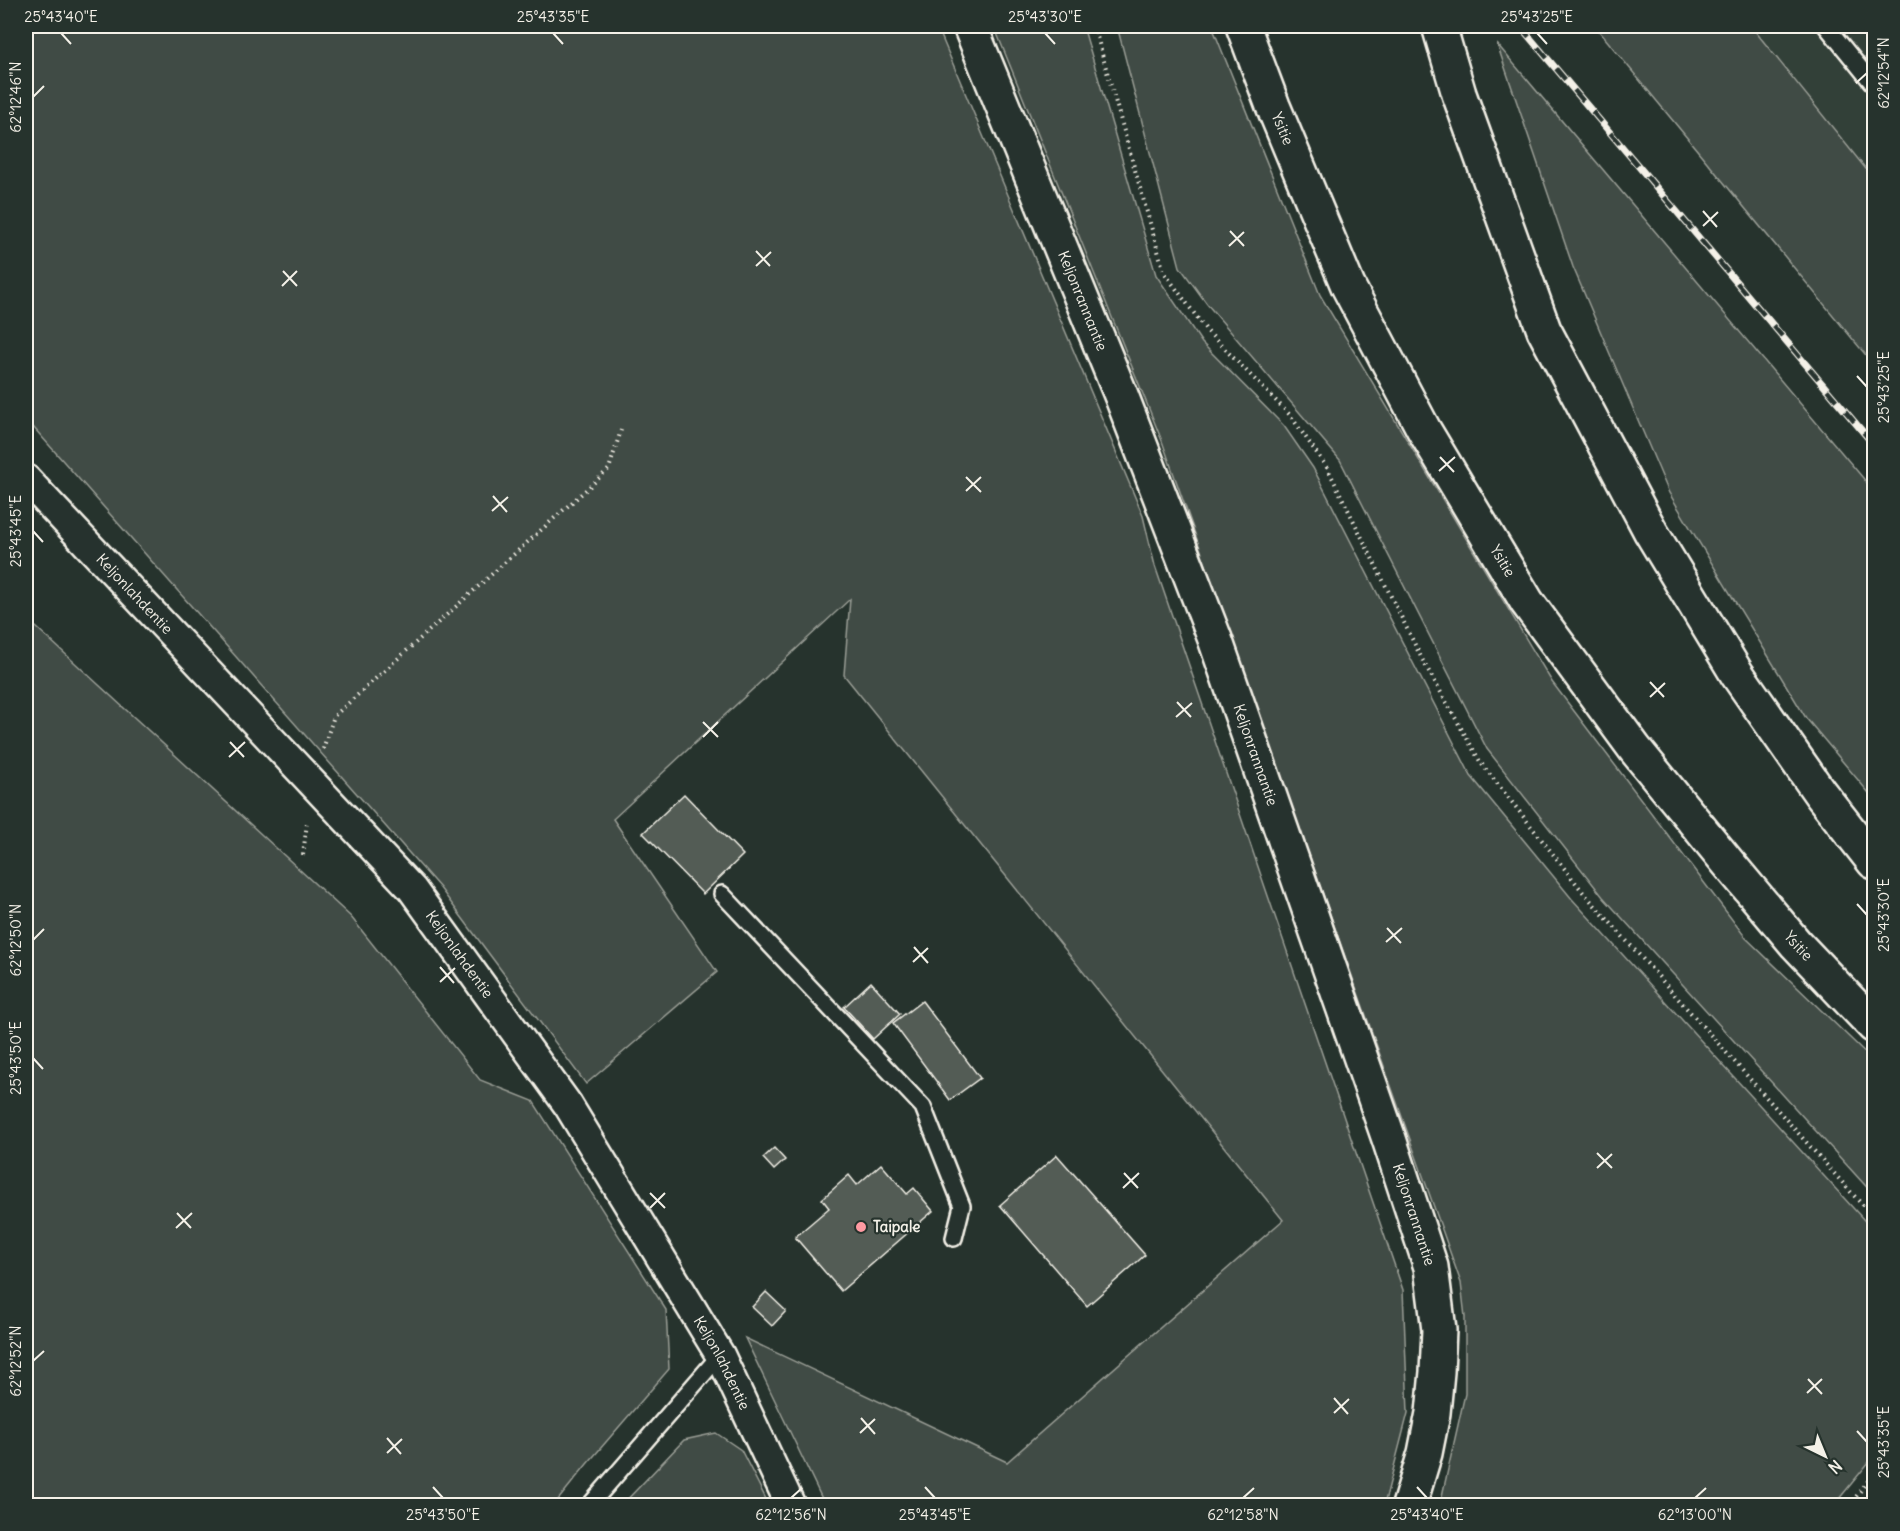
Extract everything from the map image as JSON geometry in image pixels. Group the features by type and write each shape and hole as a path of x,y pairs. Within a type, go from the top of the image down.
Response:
{"main road":[{"name":"Keljonrannantie","path":"970,26 1121,395 1215,639 1389,1138 1431,1267 1439,1329 1437,1372 1433,1413 1425,1453 1409,1506"},
{"name":"Ysitie","path":"1243,26 1273,106 1348,286 1424,430 1527,602 1635,749 1715,847 1797,944 1875,1026"},
{"path":"1438,26 1459,94 1544,330 1651,532 1737,674 1820,793 1875,862"}],"street":[{"name":"Keljonlahdentie","path":"26,479 412,889 568,1105 720,1355 791,1506"}],"lane":[{"path":"1826,26 1875,85"},
{"path":"722,894 923,1107 962,1206 954,1238"},
{"path":"589,1506 720,1355"}],"path":[{"path":"1094,26 1164,272 1207,332 1290,415 1328,469 1423,661 1481,763 1582,892 1875,1218"},
{"path":"303,855 312,783 334,716 609,469 621,430"},
{"path":"1849,1506 1875,1473"}],"shaded area":[{"path":"26,26 937,26 1143,516 1155,566 1403,1290 1408,1413 1384,1505 825,1505 745,1338 1007,1462 1283,1220 844,675 850,599 613,819 717,972 586,1084 440,888 26,419"},
{"path":"994,26 1083,26 1156,275 1202,343 1284,426 1313,468 1471,776 1572,899 1874,1231 1874,1456 1834,1505 1440,1505 1465,1394 1465,1317 1461,1283 1162,441"},
{"path":"1117,26 1212,26 1320,295 1552,682 1746,938 1874,1061 1874,1195 1603,897 1487,749 1340,460 1207,304 1180,267"},
{"path":"1595,26 1751,26 1874,179 1874,365"},
{"path":"1751,26 1874,26 1874,179"},
{"path":"1497,44 1874,491 1874,799 1806,718 1669,493 1573,267"},
{"path":"36,627 351,917 480,1080 533,1101 666,1310 669,1369 554,1505 26,1505 26,636"},
{"path":"716,1433 741,1450 769,1505 622,1505 684,1440"}],"building":[{"path":"684,794 743,855 703,894 643,833"},
{"path":"871,982 900,1014 873,1039 844,1007"},
{"path":"922,1001 980,1078 950,1100 893,1023"},
{"path":"774,1148 785,1160 774,1170 763,1158"},
{"path":"1057,1155 1145,1255 1087,1306 1000,1205"},
{"name":"Taipale","path":"881,1164 907,1194 914,1188 933,1211 841,1291 795,1237 829,1208 822,1199 849,1175 857,1185"},
{"path":"766,1292 786,1311 772,1326 752,1307"}],"railway":[{"path":"1520,26 1874,445"}],"place":[{"name":"Taipale","path":"861,1227"}]}
